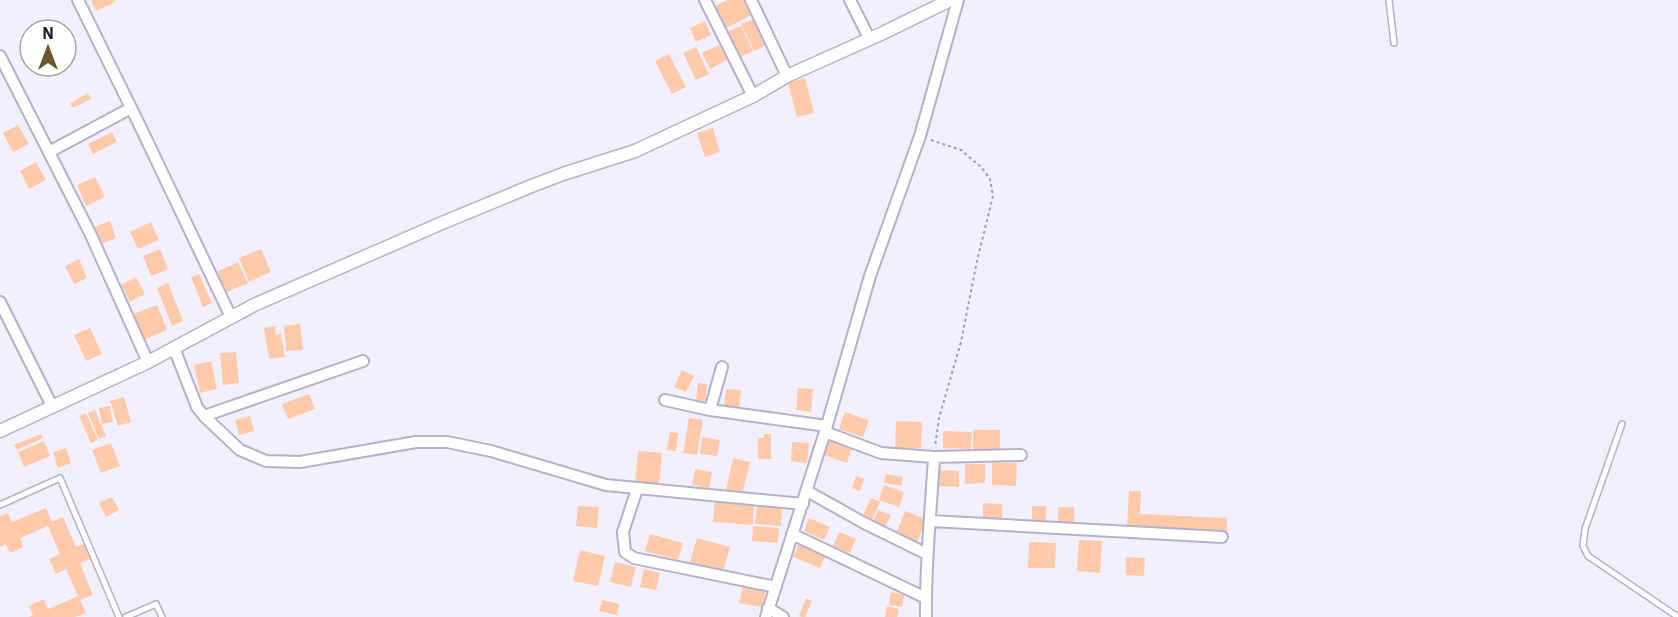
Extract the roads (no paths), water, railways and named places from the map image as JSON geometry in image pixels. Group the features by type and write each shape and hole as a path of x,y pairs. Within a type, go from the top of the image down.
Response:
{"street":[{"path":"78,0 231,317"},
{"path":"752,0 787,76"},
{"path":"850,0 869,38"},
{"path":"0,431 148,362 254,305 534,185 635,151 753,96 787,76 950,0"},
{"path":"783,617 767,613 826,429 870,276 920,136 958,0"},
{"path":"709,1 753,96"},
{"path":"0,56 90,233 148,362"},
{"path":"49,152 131,108"},
{"path":"0,302 52,406"},
{"path":"174,348 197,407 204,416 240,450 266,461 300,462 416,442 447,442 491,451 606,485 803,504"},
{"path":"204,416 363,361"},
{"path":"710,410 722,367"},
{"path":"665,400 710,410 826,429 882,453 934,457 1021,455"},
{"path":"926,617 927,554 934,457"},
{"path":"637,489 623,532 625,552 634,558 776,587"},
{"path":"807,490 864,523 927,554"},
{"path":"931,521 1222,537"},
{"path":"792,534 926,598"}],"lane":[{"path":"1389,0 1394,43"},
{"path":"1622,424 1585,530 1583,546 1588,556 1678,617"},
{"path":"0,506 60,478 119,617"},
{"path":"126,617 156,604 162,617"}]}
